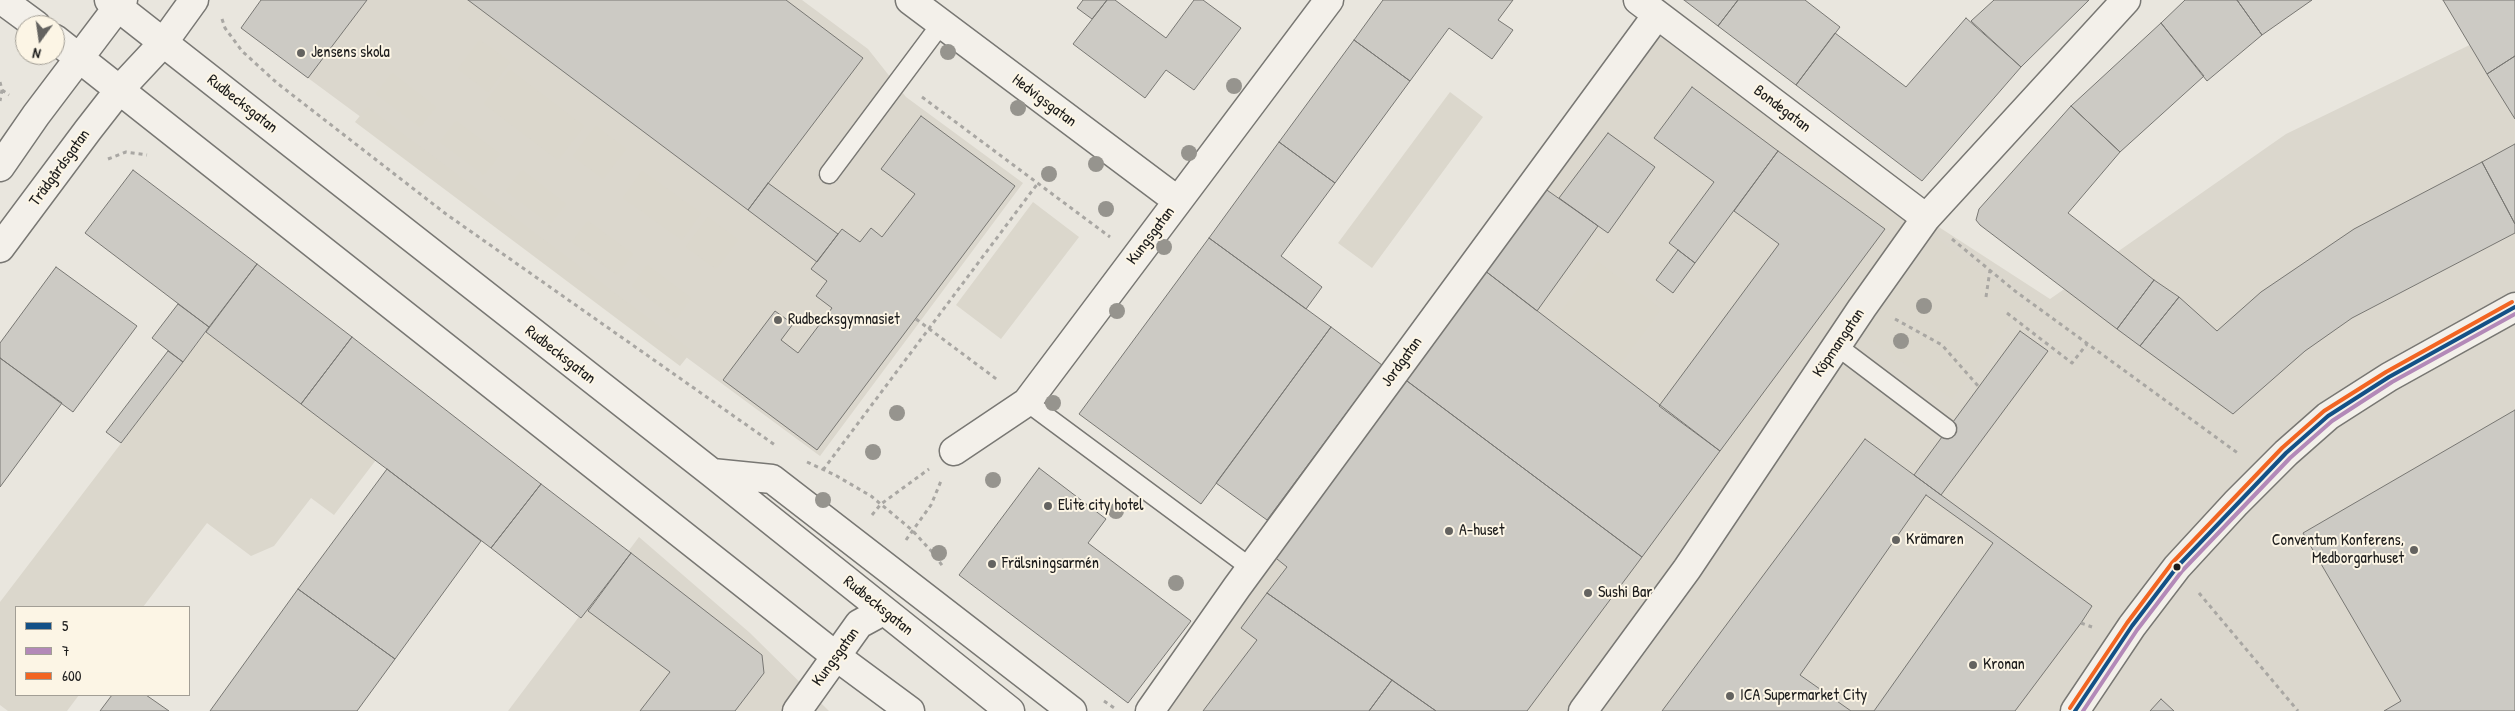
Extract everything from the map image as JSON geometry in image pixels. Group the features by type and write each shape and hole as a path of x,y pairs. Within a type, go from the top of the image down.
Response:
{"street":[{"path":"2,0 22,15"},
{"path":"163,43 194,0"},
{"name":"Hedvigsgatan","path":"910,0 1178,201"},
{"name":"Kungsgatan","path":"954,451 1027,402 1329,0"},
{"name":"Köpmangatan","path":"1583,711 1687,570 1866,303 1926,218 2126,0"},
{"path":"0,167 116,2"},
{"name":"Rudbecksgatan","path":"116,2 163,43 712,473 1010,711"},
{"name":"Bondegatan","path":"1647,7 1926,218"},
{"name":"Jordgatan","path":"1150,711 1647,7"},
{"name":"Trädgårdsgatan","path":"0,248 120,89 163,43"},
{"path":"65,46 837,657 910,711"},
{"path":"2075,711 2132,626 2177,567 2266,473 2328,416 2413,363 2515,307"},
{"path":"712,473 772,479 1072,711"},
{"name":"Kungsgatan","path":"797,711 859,624 883,611"}],"lane":[{"path":"829,174 941,24"},
{"path":"1837,346 1947,429"},
{"path":"1027,402 1251,568"}],"path":[{"path":"225,28 242,51 276,82 446,214 781,449"},
{"path":"900,80 1136,256"},
{"path":"0,82 2,90 0,101"},
{"path":"823,470 1038,183"},
{"path":"1926,218 1990,270 2087,343 2266,473"},
{"path":"1986,297 1990,270"},
{"path":"1866,303 1942,345 1979,387"},
{"path":"2007,313 2072,363 2087,343"},
{"path":"916,319 1027,402"},
{"path":"902,546 931,506 954,451"},
{"path":"806,461 871,496 912,530 934,553"},
{"path":"2177,567 2298,711"}],"shaded area":[{"name":"Rudbecksgymnasiet","path":"367,0 802,0 868,49 906,97 1023,183 820,456 308,78"},
{"path":"2515,23 2515,711 1154,711 1656,26 1789,130 2050,299 2286,134"},
{"path":"480,40 510,62 488,92 458,69"},
{"path":"510,70 584,126 558,160 484,104"},
{"path":"392,73 436,107 420,127 376,94"},
{"path":"1450,92 1483,117 1372,268 1338,243"},
{"path":"367,107 692,351 680,366 355,122"},
{"path":"456,121 500,154 484,175 440,142"},
{"path":"596,126 626,149 603,179 573,156"},
{"path":"522,170 566,204 550,224 506,191"},
{"path":"642,171 701,213 682,240 623,198"},
{"path":"1033,202 1079,237 1001,339 956,305"},
{"path":"708,217 738,240 716,269 686,247"},
{"path":"588,221 633,254 617,275 572,242"},
{"path":"1935,237 2023,305 1952,399 1864,334"},
{"path":"1598,262 1661,309 1615,371 1553,323"},
{"path":"647,265 691,298 676,319 632,286"},
{"path":"206,332 376,460 334,515 311,498 274,546 251,556 207,523 144,606 15,606 15,696 78,696 67,711 8,711 0,705 0,602"},
{"path":"639,537 750,633 829,711 508,711"}],"building":[{"name":"Jensens skola","path":"261,0 367,0 308,78 241,28"},
{"path":"468,0 786,0 863,58 748,210"},
{"path":"1083,0 1107,0 1092,19 1077,8"},
{"path":"1107,0 1115,0 1166,38 1194,0 1203,0 1241,28 1194,90 1166,70 1145,98 1073,44"},
{"path":"1383,0 1513,0 1498,20 1513,30 1492,59 1449,28 1410,81 1354,40"},
{"path":"1684,0 1738,0 1718,26"},
{"path":"1738,0 1805,0 1840,27 1796,85 1718,26"},
{"path":"1994,0 2089,0 2021,67 1971,21"},
{"path":"2185,0 2237,0 2262,35 2207,81 2161,23"},
{"path":"2237,0 2312,0 2262,35"},
{"path":"2443,0 2515,0 2515,56 2487,74"},
{"path":"1966,18 2021,67 1922,181 1796,85 1835,33 1906,87"},
{"path":"2161,23 2204,76 2120,152 2071,106"},
{"path":"1354,40 1410,81 1335,183 1279,142"},
{"path":"2515,56 2515,119 2487,74"},
{"path":"1692,87 1778,151 1695,263 1669,243 1714,182 1654,138"},
{"path":"2071,106 2120,152 2068,213 2154,280 2117,329 1980,225 1976,220 1979,209"},
{"path":"921,116 1015,186 817,450 723,380 775,311 793,324 781,340 798,353 832,308 816,296 827,281 811,269 842,229 860,242 871,228 882,237 915,194 881,169"},
{"path":"1608,133 1655,167 1608,233 1559,198"},
{"path":"1279,142 1335,183 1281,256 1322,287 1306,309 1209,238"},
{"path":"2515,144 2515,224 2482,162"},
{"path":"1778,151 1885,229 1720,451 1659,406 1779,244 1734,211"},
{"path":"2482,162 2515,224 2515,233 2352,318 2305,351 2233,414 2140,346 2179,297 2217,331 2261,292 2354,229"},
{"path":"133,170 257,264 209,327 85,233"},
{"path":"768,183 838,234 817,262 748,210"},
{"path":"1544,188 1598,226 1537,311 1484,270"},
{"path":"1209,238 1331,327 1201,504 1079,414"},
{"path":"1678,250 1695,263 1673,293 1656,280"},
{"path":"257,264 352,337 301,404 206,332"},
{"path":"56,267 137,326 73,412 0,358 0,343"},
{"path":"1484,270 1720,451 1642,557 1403,378"},
{"path":"2154,280 2179,297 2140,346 2117,329"},
{"path":"178,304 209,327 183,362 152,338"},
{"path":"1331,327 1382,365 1267,520 1216,483"},
{"path":"2020,331 2048,351 1941,495 1914,475"},
{"path":"352,337 541,484 491,548 301,404"},
{"path":"168,351 183,362 121,443 106,432"},
{"path":"0,358 62,403 0,487"},
{"name":"A-huset","path":"1403,378 1642,557 1527,711 1436,711 1267,593 1287,567 1272,555"},
{"name":"Conventum Konferens, Medborgarhuset","path":"2515,410 2515,711 2384,711 2401,701 2303,533"},
{"name":"Krämaren","path":"1865,439 2092,606 2081,623 2015,711 1662,711"},
{"path":"1039,468 1106,519 1088,543 1191,621 1128,703 959,575"},
{"path":"387,469 481,541 395,659 298,589"},
{"path":"541,484 631,553 581,618 491,548"},
{"path":"1926,495 1993,543 1874,711 1851,711 1800,675"},
{"path":"631,553 762,655 764,673 735,711 640,711 670,672 588,611"},
{"path":"298,589 395,659 357,711 210,711"},
{"path":"1267,593 1392,680 1369,711 1203,711 1257,640 1241,628"},
{"path":"1392,680 1436,711 1369,711"},
{"path":"111,696 147,696 169,711 100,711"},
{"path":"2161,699 2174,711 2150,711"}],"transit line":[{"name":"600","path":"2070,708 2127,623 2172,563 2282,448 2324,411 2386,372 2512,302"},
{"name":"5","path":"2075,711 2132,626 2177,567 2286,453 2328,416 2389,377 2515,307"},
{"name":"7","path":"2083,711 2137,630 2182,571 2290,458 2332,421 2392,382 2515,314"}],"place":[{"name":"Jensens skola","path":"301,53"},
{"name":"Rudbecksgymnasiet","path":"778,320"},
{"name":"Elite city hotel","path":"1048,506"},
{"name":"A-huset","path":"1449,531"},
{"name":"Krämaren","path":"1896,540"},
{"name":"Conventum Konferens, Medborgarhuset","path":"2414,550"},
{"name":"Frälsningsarmén","path":"992,564"},
{"name":"Sushi Bar","path":"1588,593"},
{"name":"Kronan","path":"1973,665"},
{"name":"ICA Supermarket City","path":"1730,696"}]}
